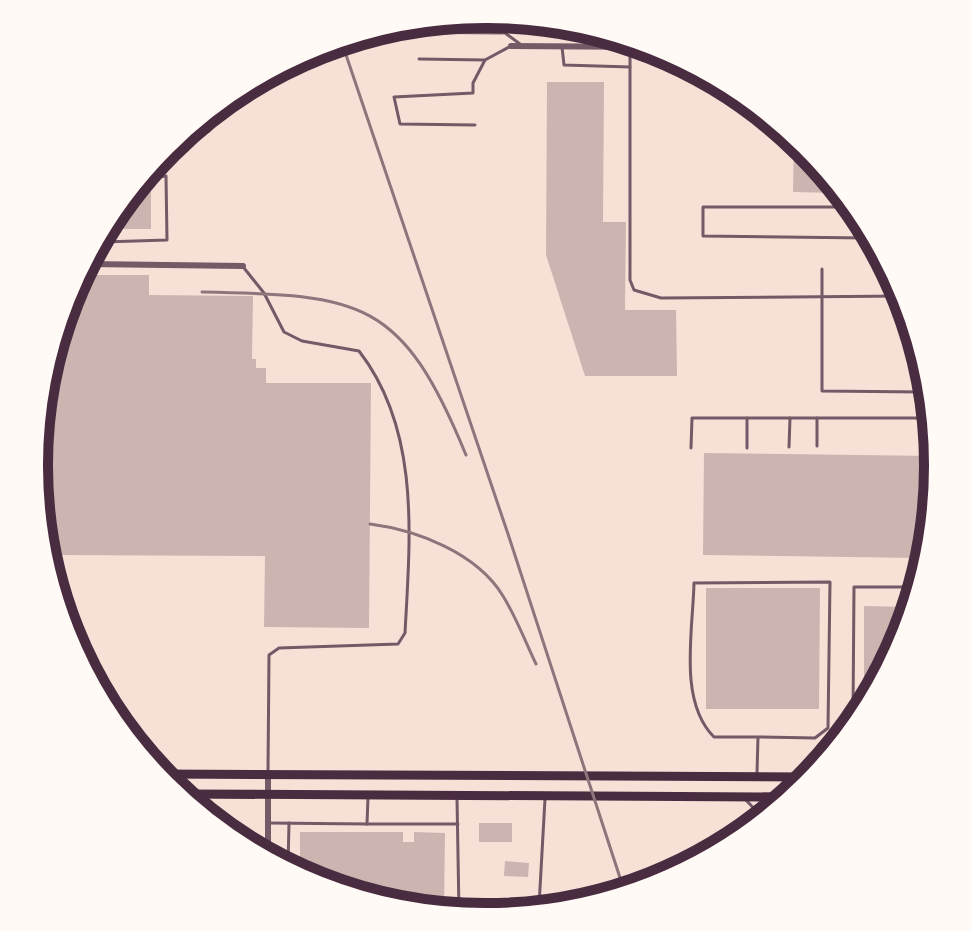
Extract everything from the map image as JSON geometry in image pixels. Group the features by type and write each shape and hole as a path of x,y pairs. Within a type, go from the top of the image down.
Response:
{"main road":[{"path":"176,774 793,777"},
{"path":"198,794 771,797"}],"street":[{"path":"511,46 613,47"},
{"path":"98,264 243,266"},
{"path":"268,775 268,845"}],"lane":[{"path":"498,28 523,46"},
{"path":"427,32 503,33"},
{"path":"419,59 485,60 511,46"},
{"path":"562,47 564,65 630,67"},
{"path":"630,52 630,280 634,290 661,298 889,296"},
{"path":"475,125 400,124 394,97 473,93 473,83 485,60"},
{"path":"110,242 167,240 166,176 158,176"},
{"path":"839,207 703,207 703,236 860,238"},
{"path":"243,266 264,293 284,332 302,341 359,351 380,378 390,404 408,485 411,532 405,633 398,644 279,648 269,655 268,775"},
{"path":"822,269 822,391 917,392"},
{"path":"691,448 692,418 921,418"},
{"path":"747,418 747,448"},
{"path":"789,447 790,418"},
{"path":"817,418 817,446"},
{"path":"830,582 828,728 815,738 758,737 714,737 701,724 692,689 694,583 830,582"},
{"path":"853,704 854,587 906,587"},
{"path":"757,776 758,737"},
{"path":"367,824 368,794"},
{"path":"457,795 459,902 524,901"},
{"path":"539,899 545,795"},
{"path":"744,796 756,810"},
{"path":"268,823 458,824"},
{"path":"288,856 289,823"}],"building":[{"path":"547,82 604,82 603,222 626,222 625,310 676,310 677,376 585,376 546,255"},
{"path":"794,155 828,193 793,192"},
{"path":"146,190 151,190 151,229 118,229"},
{"path":"93,275 149,275 149,295 253,296 252,359 256,359 256,368 266,368 266,383 371,383 369,628 264,627 265,556 58,555 49,494 49,437 63,352"},
{"path":"704,453 924,456 923,494 914,558 703,555"},
{"path":"706,588 820,588 819,709 706,709"},
{"path":"864,606 900,607 890,633 864,686"},
{"path":"479,823 512,823 512,842 479,842"},
{"path":"300,832 403,832 403,842 414,842 414,832 445,833 444,901 373,888 300,862"},
{"path":"505,861 529,863 528,877 504,876"}],"railway":[{"path":"345,51 621,882"},
{"path":"202,292 302,297 339,304 370,316 397,336 420,364 443,403 466,455"},
{"path":"370,524 426,538 478,567 503,596 536,664"}]}
